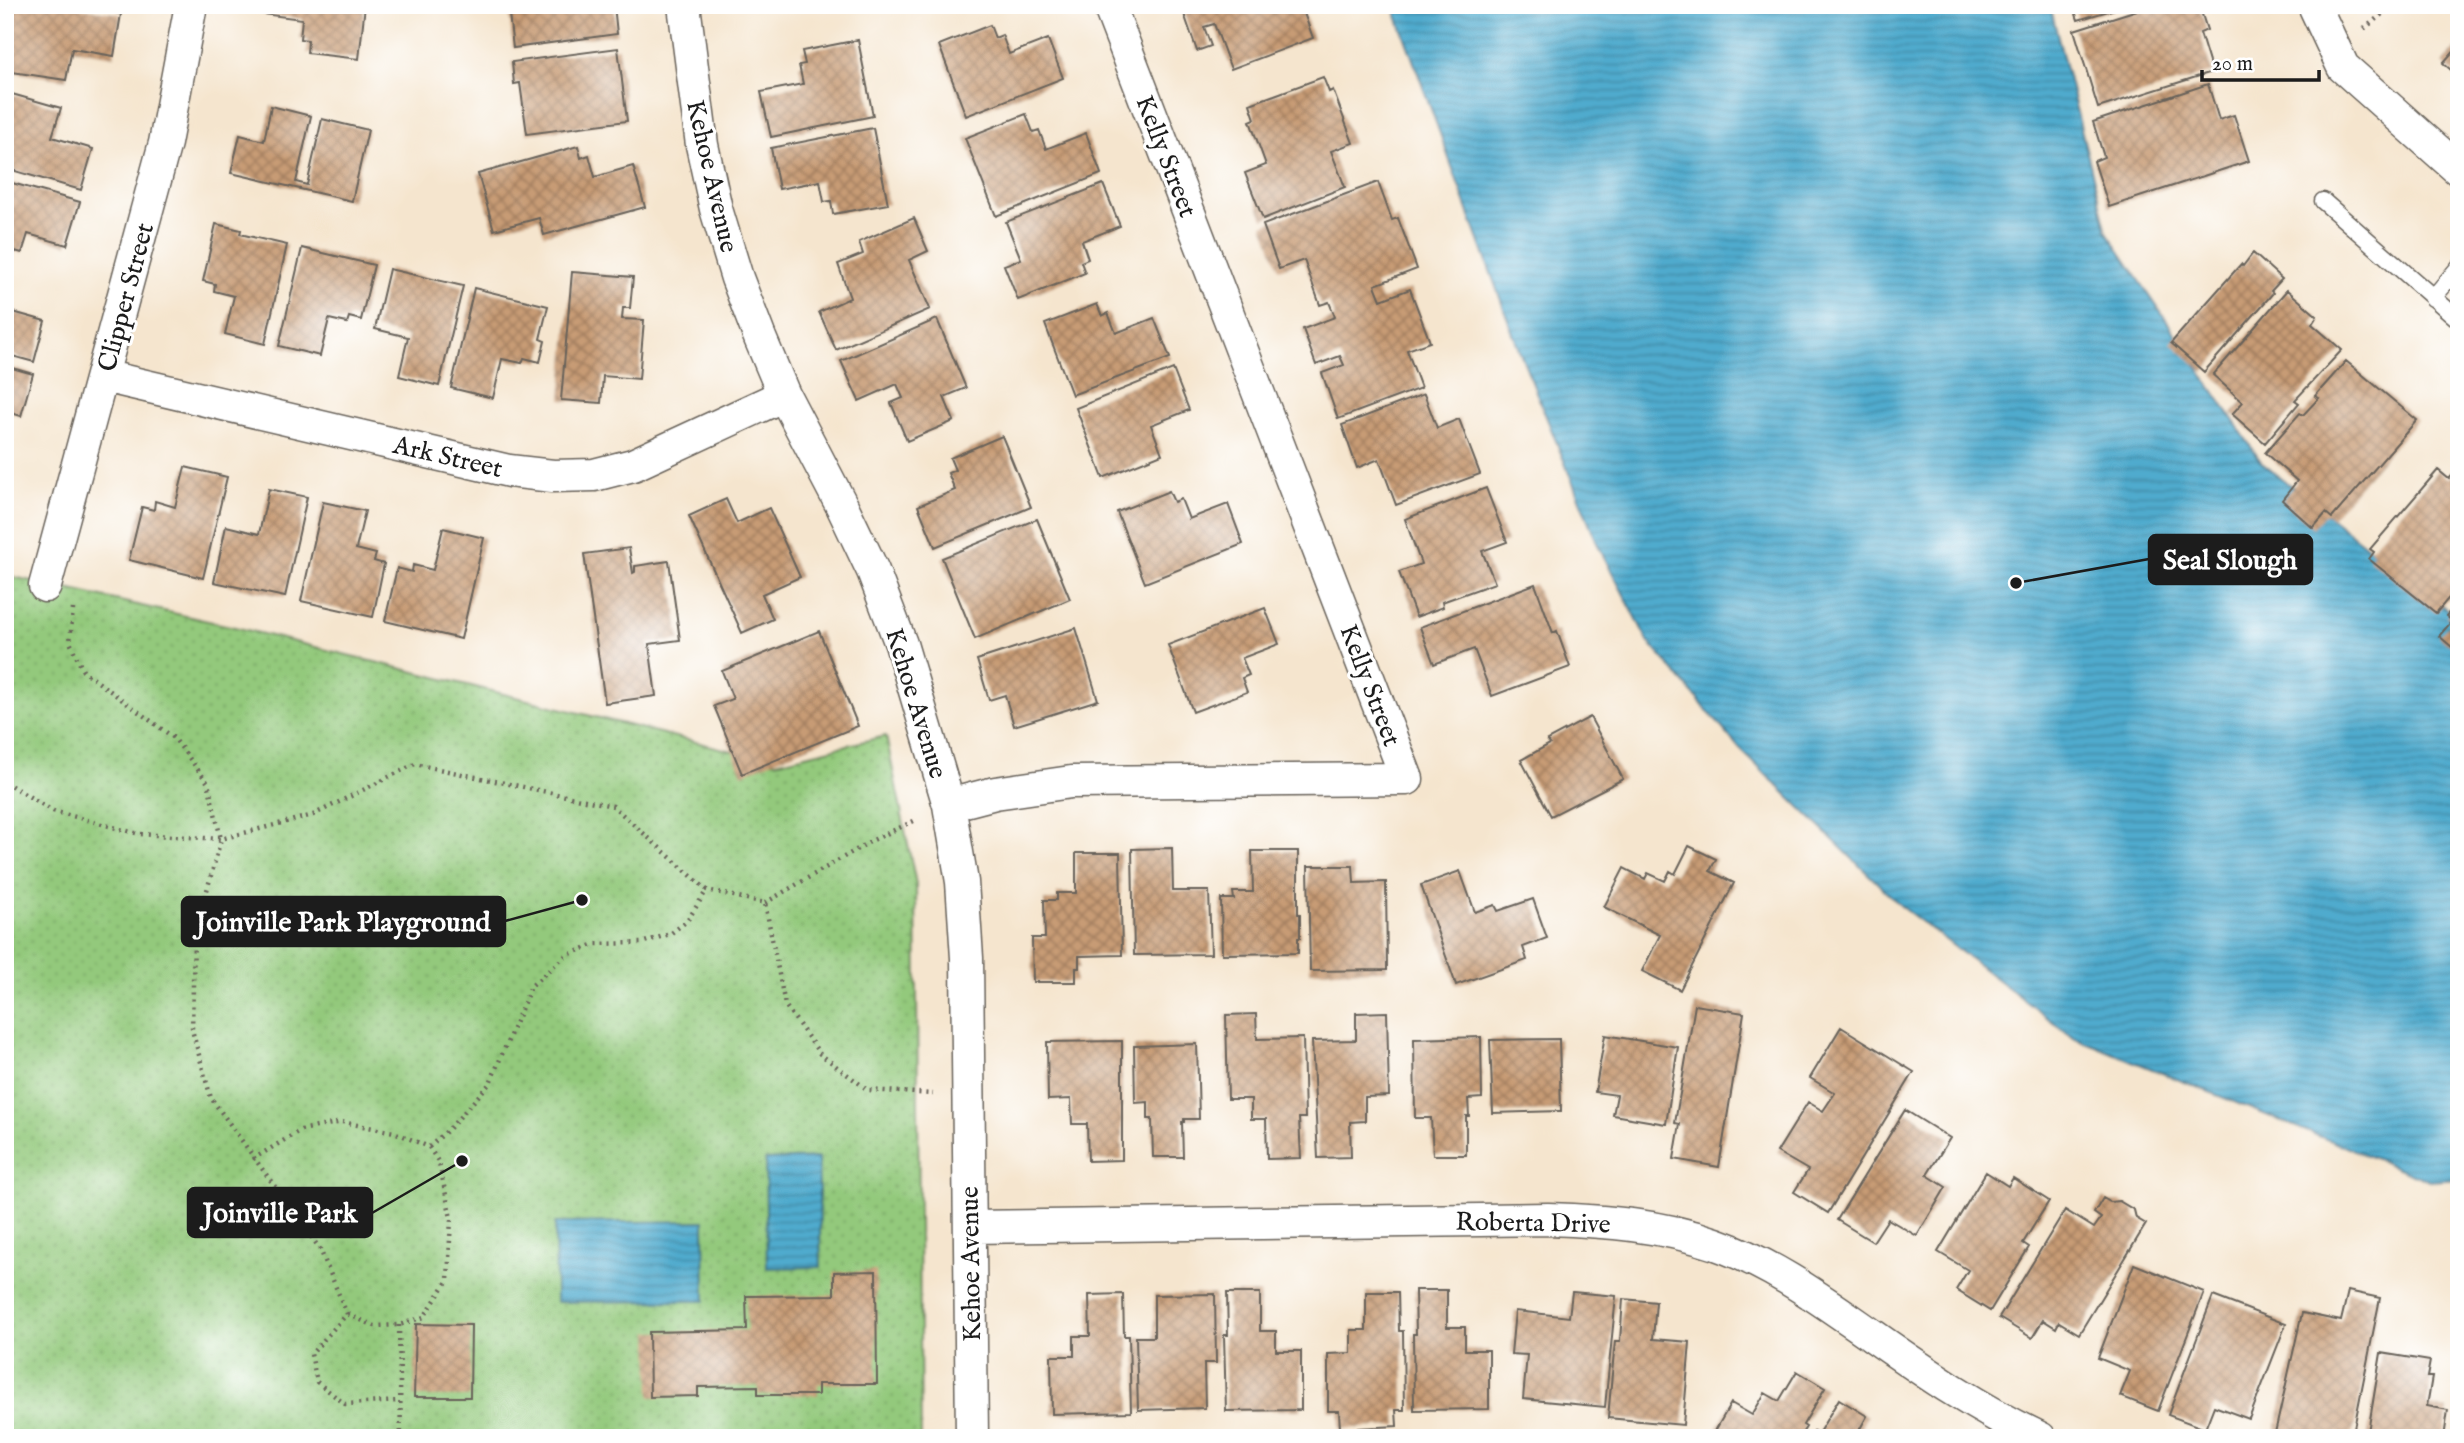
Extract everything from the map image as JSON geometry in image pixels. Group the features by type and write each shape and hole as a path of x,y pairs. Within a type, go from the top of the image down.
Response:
{"street":[{"name":"Clipper Street","path":"45,586 165,143 191,5"},
{"name":"Kehoe Avenue","path":"684,5 702,145 716,209 737,278 784,395 873,571 901,644 948,805 962,882 967,958 972,1438"},
{"name":"Kelly Street","path":"948,805 995,793 1071,782 1407,779 1109,5"},
{"path":"2314,5 2343,67 2459,170"},
{"name":"Ark Street","path":"103,376 509,471 553,476 594,475 633,465 784,395"},
{"name":"Roberta Drive","path":"970,1227 1548,1219 1610,1222 1663,1229 1716,1244 1769,1268 1816,1296 1979,1406 2040,1438"}],"lane":[{"path":"2323,201 2459,320"},
{"path":"2433,298 2459,267"}],"path":[{"path":"2362,31 2381,15 2388,5"},
{"path":"45,586 74,600 71,642 83,671 174,738 208,783 221,839 194,938 192,1030 211,1098 253,1159 320,1249 347,1314 375,1325 399,1325 424,1317 448,1280 451,1218 439,1163 429,1147 394,1132 342,1122 301,1130 253,1159"},
{"path":"5,782 53,811 139,834 221,839 313,815 415,764 613,806 708,890 765,903 873,840 948,805"},
{"path":"429,1147 490,1083 531,986 565,956 595,944 641,943 670,934 687,921 708,890"},
{"path":"765,903 785,1005 820,1054 868,1090 968,1097"},
{"path":"347,1314 311,1354 317,1382 345,1404 400,1401"},
{"path":"399,1325 401,1438"}],"green space":[{"path":"5,575 239,628 776,762 886,736 916,884 921,1438 5,1438"}],"water":[{"path":"1393,5 2050,5 2107,232 2262,463 2459,619 2459,1179 2430,1181 2073,1037 1901,906 1740,749 1648,641 1599,547 1519,350"},
{"path":"818,1158 821,1267 767,1268 765,1160"},
{"path":"704,1221 705,1301 556,1302 555,1223"}],"building":[{"path":"5,5 67,5 121,14 114,56 72,49 66,80 5,71"},
{"path":"263,5 365,5 359,59 307,53 308,40 300,39 302,19 262,14"},
{"path":"508,5 614,5 617,34 513,48"},
{"path":"1181,5 1301,5 1313,38 1231,69 1214,24 1204,27 1211,46 1197,51"},
{"path":"2073,5 2125,5 2125,6 2078,20"},
{"path":"2153,5 2199,5 2207,30 2200,33 2212,72 2098,108 2074,30"},
{"path":"990,25 995,38 1002,35 1009,54 1048,39 1063,78 966,116 939,45"},
{"path":"858,40 873,116 771,137 761,92 803,84 799,65 805,64 802,51"},
{"path":"2459,45 2459,77 2443,63"},
{"path":"618,48 627,121 527,134 520,83 514,84 512,62"},
{"path":"1323,77 1329,92 1333,90 1353,143 1331,151 1345,187 1263,219 1245,173 1266,165 1250,121 1255,119 1250,104"},
{"path":"2208,84 2219,120 2234,115 2249,161 2109,207 2094,161 2104,157 2093,122"},
{"path":"5,92 61,108 52,137 93,149 81,190 5,168"},
{"path":"271,106 311,116 296,182 307,185 322,119 368,130 352,201 231,173 240,135 264,141"},
{"path":"1026,114 1033,132 1039,130 1046,149 1086,133 1101,174 996,216 965,138"},
{"path":"873,128 888,204 833,214 831,201 824,202 820,181 779,189 771,148"},
{"path":"578,146 581,158 589,155 595,177 633,166 645,207 544,235 539,218 494,230 478,174"},
{"path":"5,181 80,202 67,245 28,234 22,253 15,251 11,263 5,262"},
{"path":"1378,182 1392,220 1398,218 1417,269 1375,285 1381,300 1410,289 1430,342 1407,350 1421,388 1338,419 1322,373 1344,365 1340,356 1316,365 1303,329 1335,317 1329,302 1320,305 1304,260 1279,269 1263,225"},
{"path":"1103,184 1120,226 1082,241 1088,259 1081,262 1085,273 1018,300 1004,265 1021,259 1006,222"},
{"path":"914,218 928,251 909,260 930,309 836,350 819,312 850,298 838,264 863,254 859,242"},
{"path":"216,224 241,230 240,234 287,245 265,344 225,334 234,296 214,291 215,284 203,281"},
{"path":"302,248 374,265 361,320 349,317 347,323 329,319 320,356 279,346"},
{"path":"2253,253 2282,279 2271,291 2273,293 2204,372 2171,343"},
{"path":"389,269 463,286 439,386 399,376 408,337 375,329"},
{"path":"572,272 633,277 630,308 623,308 622,319 644,320 639,379 603,376 601,403 561,400"},
{"path":"474,288 548,306 540,339 545,341 540,362 524,358 522,363 502,359 493,398 451,388"},
{"path":"5,289 12,291 6,310 45,321 34,362 5,354"},
{"path":"2287,290 2317,316 2312,324 2342,350 2295,400 2299,403 2265,443 2232,414 2243,402 2213,375"},
{"path":"1097,304 1102,316 1108,313 1116,333 1154,318 1170,358 1072,395 1045,324"},
{"path":"937,319 966,388 944,397 954,421 907,441 891,403 903,398 897,384 859,401 841,361"},
{"path":"2346,361 2417,420 2332,518 2326,513 2313,528 2282,500 2297,481 2265,453 2300,413 2303,415 2319,398 2315,396"},
{"path":"5,366 33,374 21,416 5,411"},
{"path":"1173,369 1189,410 1151,425 1162,454 1103,478 1076,408"},
{"path":"1424,394 1437,428 1459,419 1480,474 1396,505 1379,459 1357,468 1342,425"},
{"path":"1002,436 1031,507 935,547 918,506 955,490 948,473 955,470 950,458"},
{"path":"185,467 227,477 203,578 129,560 142,507 154,510 155,501 175,507"},
{"path":"2459,468 2459,586 2436,613 2369,559 2374,552 2370,549 2438,470 2449,479"},
{"path":"1486,488 1507,542 1482,551 1495,583 1442,602 1443,607 1416,617 1399,572 1421,564 1405,519"},
{"path":"269,489 307,497 285,597 214,582 226,526 259,534"},
{"path":"1169,491 1174,502 1181,499 1189,519 1228,504 1243,544 1145,583 1117,512"},
{"path":"726,499 737,523 769,508 800,577 762,594 773,619 742,633 689,516"},
{"path":"323,502 365,511 356,549 376,554 374,561 384,564 373,617 301,601"},
{"path":"1037,519 1070,599 975,639 942,558"},
{"path":"443,528 484,538 461,639 385,621 397,568 412,572 413,565 433,570"},
{"path":"629,548 633,573 635,566 669,561 680,640 649,644 656,696 605,703 584,554"},
{"path":"1535,584 1553,633 1557,631 1570,667 1492,696 1474,649 1434,664 1420,627"},
{"path":"2459,601 2459,653 2439,636 2452,621 2446,616"},
{"path":"1265,608 1279,644 1242,658 1249,675 1242,678 1247,692 1193,712 1168,645"},
{"path":"1076,628 1098,700 1014,726 1005,695 989,700 977,660"},
{"path":"819,631 858,726 742,774 714,706 733,699 722,671"},
{"path":"1590,717 1623,779 1551,816 1521,760 1550,744 1547,740"},
{"path":"1689,846 1716,859 1710,871 1734,883 1680,990 1642,971 1660,935 1604,907 1624,868 1645,879 1648,873 1665,881 1670,871 1675,874"},
{"path":"1172,848 1173,891 1209,891 1211,954 1134,955 1132,849"},
{"path":"1252,851 1298,851 1298,953 1222,954 1221,899 1234,899 1233,892 1253,892"},
{"path":"1076,853 1120,853 1122,955 1079,956 1076,982 1033,982 1032,938 1045,938 1044,900 1057,900 1057,893 1076,893"},
{"path":"1308,866 1353,866 1354,883 1386,882 1387,970 1310,971"},
{"path":"1460,871 1475,912 1495,905 1498,911 1533,899 1547,938 1523,947 1527,960 1456,985 1421,885"},
{"path":"1695,1005 1744,1013 1719,1167 1674,1159 1680,1124 1675,1123"},
{"path":"1387,1012 1389,1096 1365,1097 1365,1121 1350,1122 1351,1157 1318,1158 1312,1041 1356,1040 1356,1013"},
{"path":"1256,1014 1257,1039 1303,1038 1305,1118 1299,1118 1301,1158 1267,1159 1266,1119 1251,1119 1251,1099 1228,1099 1226,1015"},
{"path":"1841,1027 1914,1072 1828,1213 1794,1192 1808,1170 1777,1152 1808,1102 1823,1111 1835,1093 1810,1078"},
{"path":"1605,1035 1678,1047 1666,1124 1613,1115 1617,1095 1595,1092"},
{"path":"1481,1037 1482,1098 1468,1099 1466,1155 1433,1155 1431,1118 1415,1118 1414,1039"},
{"path":"1559,1039 1561,1111 1493,1113 1490,1040"},
{"path":"1122,1041 1122,1160 1088,1161 1087,1124 1072,1124 1071,1099 1048,1100 1047,1042"},
{"path":"1197,1044 1199,1119 1184,1119 1182,1122 1183,1157 1153,1157 1152,1119 1148,1119 1148,1102 1135,1103 1134,1046"},
{"path":"1905,1110 1950,1138 1927,1175 1946,1187 1917,1236 1888,1219 1873,1242 1837,1220"},
{"path":"1986,1172 2008,1186 2013,1178 2049,1201 2023,1243 2029,1247 1990,1311 1956,1290 1968,1270 1938,1252"},
{"path":"2103,1198 2110,1202 2119,1201 2134,1210 2136,1218 2146,1224 2079,1334 2059,1322 2056,1328 2043,1320 2032,1338 1999,1318 2065,1210 2094,1228 2101,1218 2094,1213"},
{"path":"2134,1264 2204,1292 2158,1411 2120,1396 2130,1371 2098,1358"},
{"path":"876,1271 877,1384 818,1384 818,1395 758,1395 758,1386 698,1387 698,1396 650,1397 649,1332 747,1330 746,1296 834,1295 834,1272"},
{"path":"1415,1290 1447,1290 1447,1327 1465,1327 1465,1350 1489,1350 1489,1409 1414,1410"},
{"path":"2348,1291 2380,1298 2352,1438 2296,1438 2275,1433 2302,1313 2341,1321"},
{"path":"1366,1292 1398,1292 1399,1331 1403,1331 1404,1410 1396,1410 1397,1426 1340,1429 1339,1411 1328,1411 1328,1354 1351,1353 1351,1330 1366,1330"},
{"path":"1572,1292 1616,1296 1605,1407 1523,1399 1527,1355 1511,1354 1515,1311 1569,1317"},
{"path":"1227,1293 1260,1293 1260,1331 1276,1331 1276,1351 1301,1351 1301,1410 1226,1411 1224,1335 1228,1335"},
{"path":"1123,1294 1124,1336 1129,1336 1131,1412 1052,1414 1051,1356 1074,1356 1074,1336 1090,1336 1089,1295"},
{"path":"1215,1294 1216,1363 1204,1363 1205,1408 1138,1410 1136,1337 1154,1337 1154,1295"},
{"path":"2213,1296 2286,1324 2249,1419 2214,1406 2205,1429 2168,1415"},
{"path":"1623,1299 1656,1302 1653,1339 1690,1342 1683,1425 1608,1418 1615,1341 1620,1341"},
{"path":"416,1324 471,1325 470,1397 414,1397"},
{"path":"2381,1353 2430,1361 2427,1377 2432,1377 2427,1406 2448,1410 2444,1438 2367,1438"},
{"path":"1797,1371 1825,1388 1803,1425 1806,1427 1799,1438 1711,1438 1731,1403 1752,1415 1765,1393 1779,1401"},
{"path":"1839,1399 1867,1416 1855,1438 1810,1438 1814,1431 1818,1434"}],"place":[{"name":"Seal Slough","path":"2016,583"},
{"name":"Joinville Park Playground","path":"582,900"},
{"name":"Joinville Park","path":"462,1161"}]}
